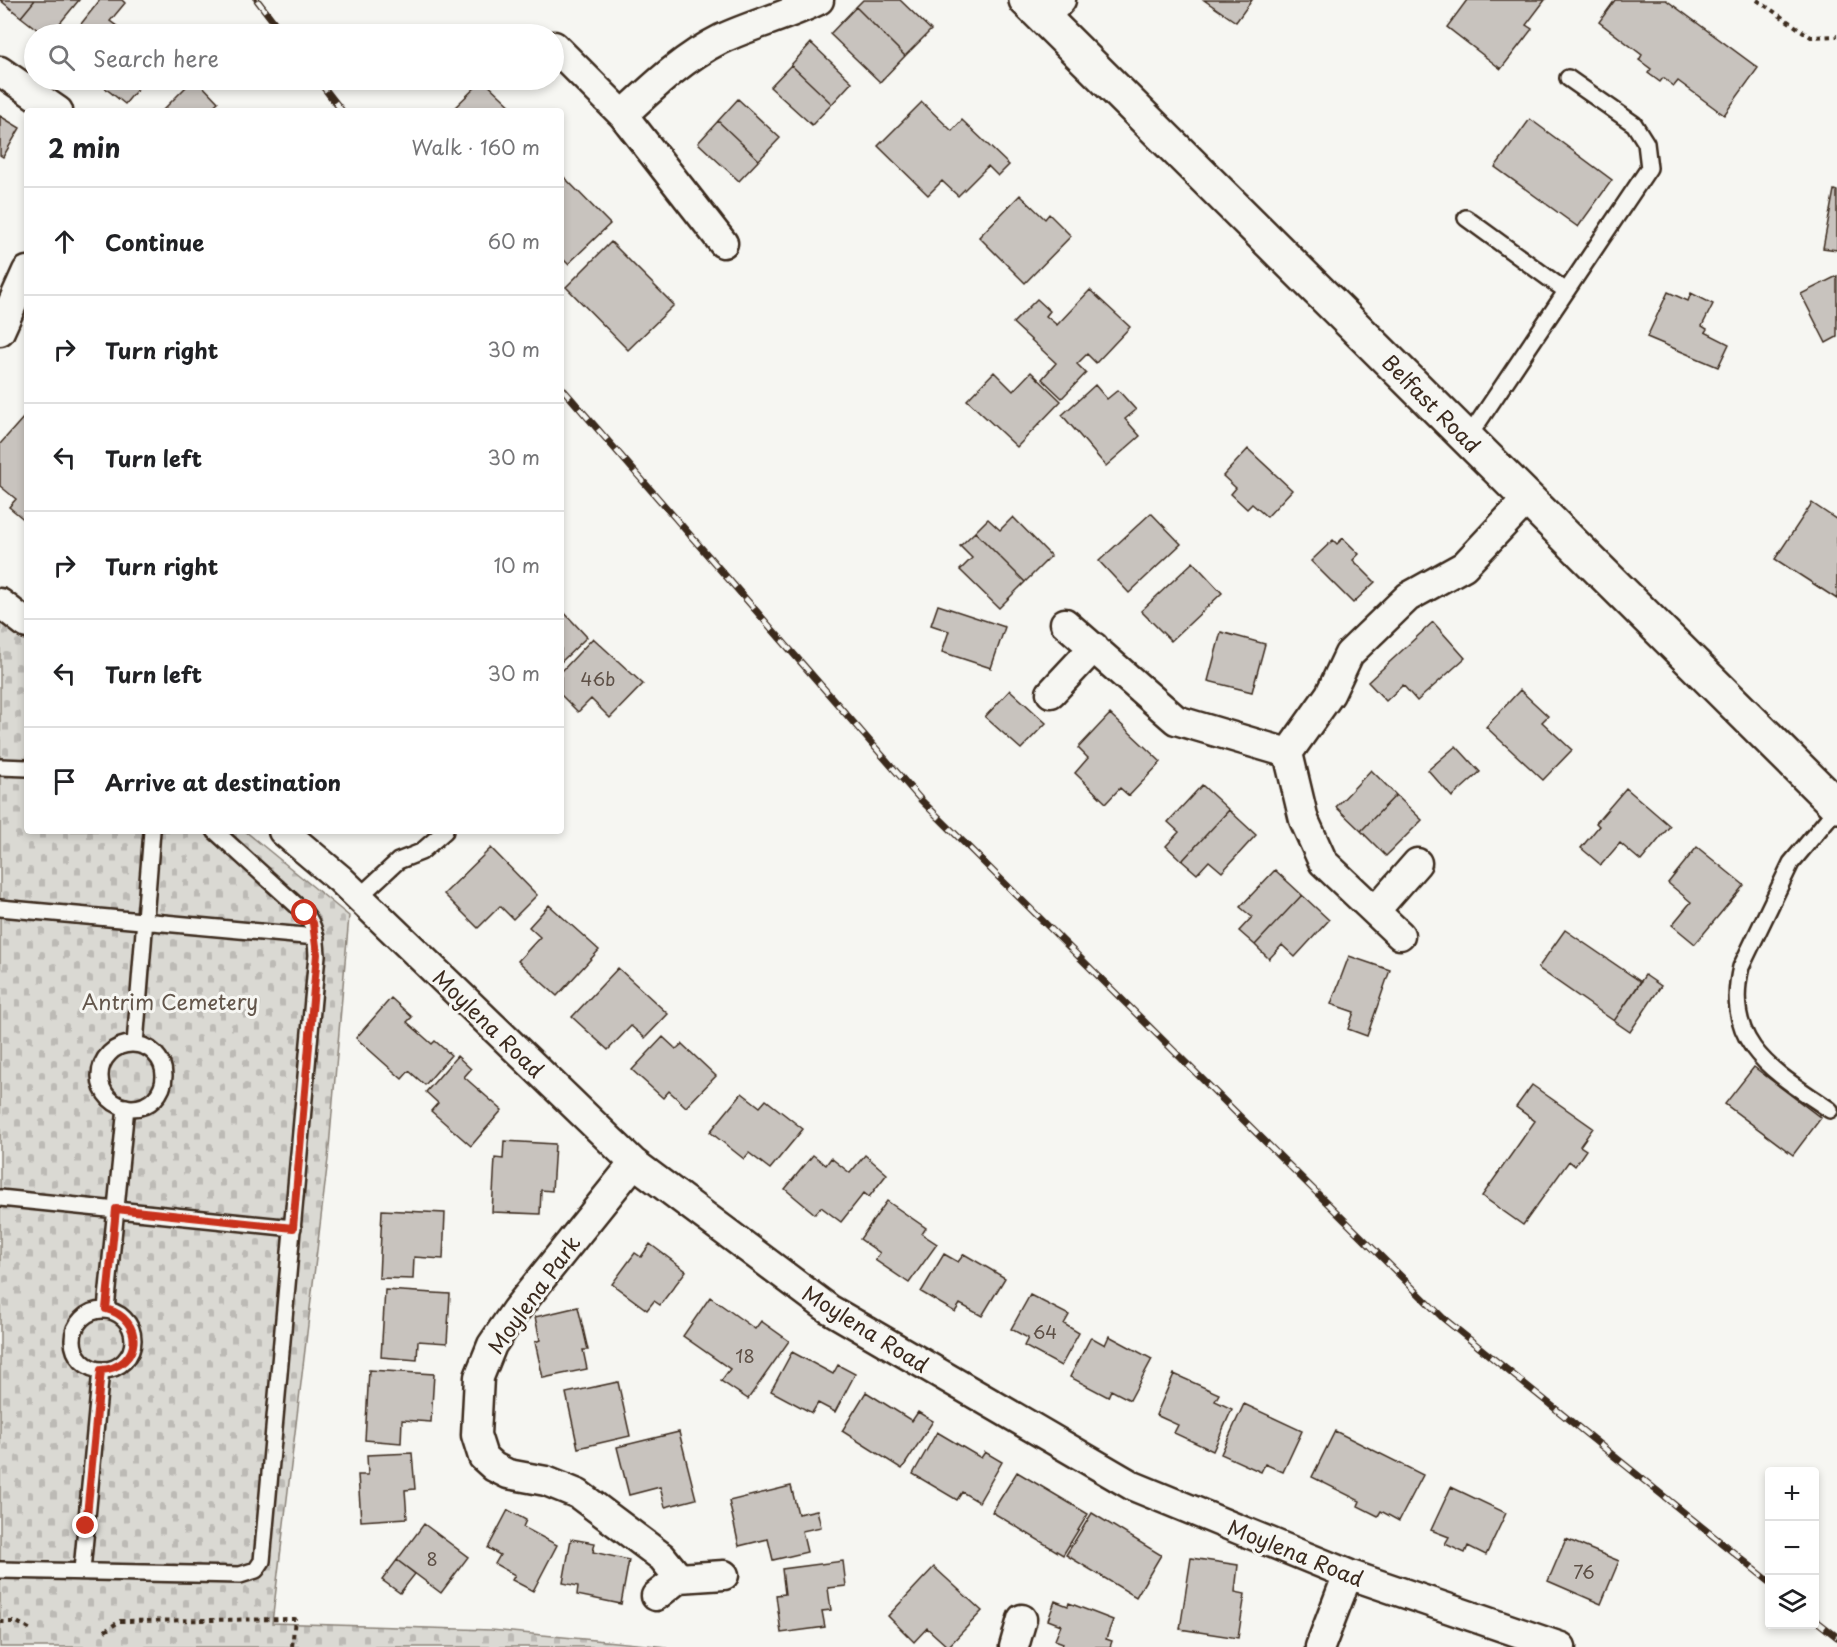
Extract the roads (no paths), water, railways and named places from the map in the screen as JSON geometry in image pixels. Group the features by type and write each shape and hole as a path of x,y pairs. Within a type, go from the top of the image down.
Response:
{"main road":[{"name":"Belfast Road","path":"1044,6 1467,439 1529,498 1837,807"}],"street":[{"path":"623,114 677,64 722,39 795,13 819,0"},
{"path":"564,56 623,114 723,243"},
{"path":"0,71 24,88"},
{"path":"28,90 54,108"},
{"path":"0,331 24,278"},
{"path":"1400,935 1323,862 1304,820 1288,753 1330,694 1348,654 1408,597 1464,566 1529,498"},
{"path":"0,603 24,622"},
{"path":"1065,623 1176,720 1288,753"},
{"path":"1051,693 1094,647"},
{"name":"Moylena Road","path":"286,834 359,897 634,1163 829,1309 1123,1480 1347,1574 1561,1647"},
{"path":"1375,910 1417,863"},
{"name":"Moylena Park","path":"634,1163 516,1310 492,1345 479,1377 476,1435 483,1457 494,1467 508,1474 546,1481 578,1494 662,1557 679,1578"},
{"path":"1320,1647 1347,1574"},
{"path":"656,1596 679,1578 724,1575"},
{"path":"1014,1647 1022,1619"}],"lane":[{"path":"1467,439 1649,168 1646,143 1634,124 1568,78"},
{"path":"1466,218 1566,291"},
{"path":"0,767 24,768"},
{"path":"1830,1110 1771,1070 1749,1046 1737,1003 1737,985 1741,967 1791,863 1837,807"},
{"path":"135,1044 152,834"},
{"path":"0,1570 240,1575 260,1566 265,1549 317,954 313,923 305,913 218,834"},
{"path":"359,897 398,861 421,852 442,834"},
{"path":"0,908 316,937"},
{"path":"135,1044 153,1052 163,1068 164,1078 161,1088 147,1104 126,1107 109,1098 100,1081 100,1071 103,1062 116,1048 135,1044"},
{"path":"106,1309 126,1107"},
{"path":"0,1198 293,1228"},
{"path":"106,1309 115,1312 130,1325 134,1344 131,1353 118,1366 101,1370 92,1368 77,1356 72,1337 80,1319 96,1310 106,1309"},
{"path":"82,1570 101,1370"}],"railway":[{"path":"257,0 275,24"},
{"path":"326,90 340,108"},
{"path":"564,390 921,800 1443,1318 1765,1578"},
{"path":"1819,1623 1837,1637"}],"park label":[{"name":"Antrim Cemetery","path":"170,1001"}]}
